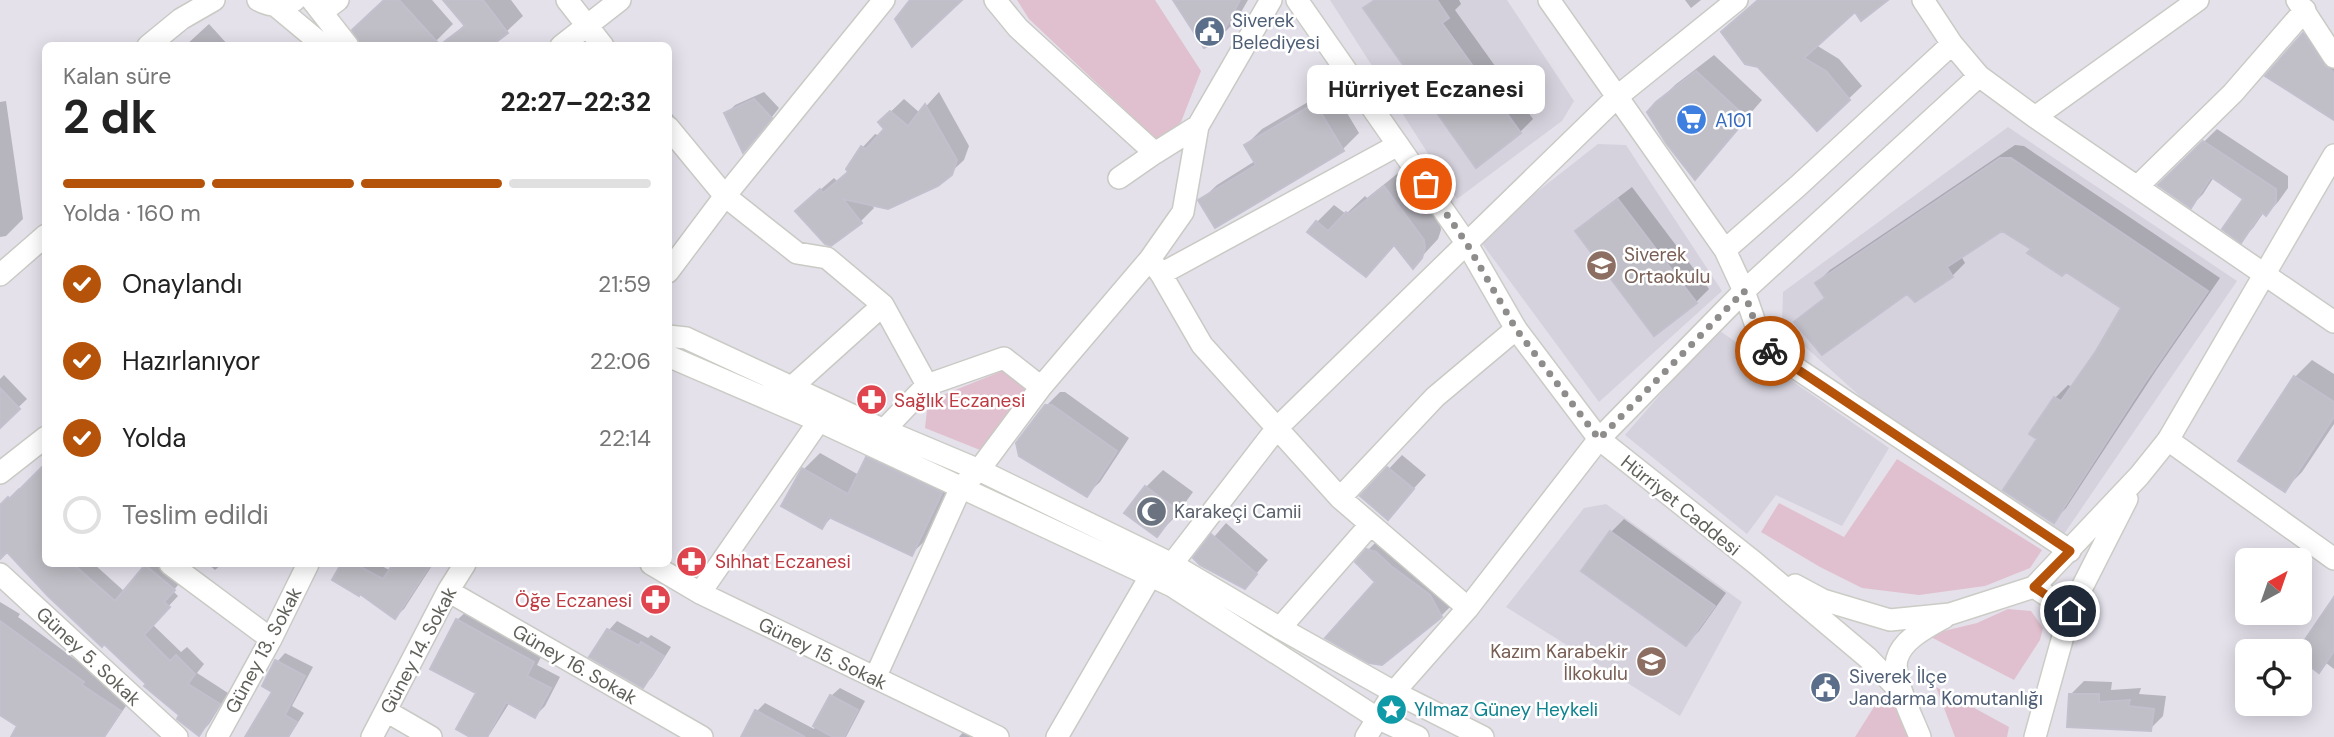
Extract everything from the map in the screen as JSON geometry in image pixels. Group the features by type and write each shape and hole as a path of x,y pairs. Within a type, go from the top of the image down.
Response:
{"street":[{"path":"154,42 181,19 214,0"},
{"path":"567,0 600,42"},
{"path":"566,42 620,0"},
{"path":"672,267 724,196 884,0"},
{"path":"995,0 1018,28 1155,153"},
{"path":"875,678 961,487 979,470 1041,387 1156,267 1183,212 1198,126 1271,0"},
{"name":"Hürriyet Caddesi","path":"1297,0 1467,244 1516,329 1599,439 1754,562"},
{"path":"1549,0 1725,250 1744,291 1763,346 2070,551"},
{"path":"1172,564 1277,428 1618,96 1737,0"},
{"path":"1923,0 1952,44 1979,76 2334,322"},
{"path":"2035,117 2196,1"},
{"path":"276,2 320,42"},
{"path":"324,4 346,42"},
{"path":"2138,186 2233,93 2301,5 2334,57"},
{"path":"1725,250 1952,44"},
{"path":"1366,737 1394,692 1468,608 1599,439 1744,291 1979,76"},
{"path":"1119,178 1198,126"},
{"path":"672,132 724,196 797,253 827,258 883,305 927,385"},
{"path":"1156,267 1398,145"},
{"path":"1754,562 1823,600 1890,620 1950,614 2034,587 2139,476 2168,440 2334,155"},
{"path":"0,275 42,238"},
{"path":"1156,267 1202,345 1340,498 1468,608"},
{"path":"793,386 883,305"},
{"path":"1340,498 1435,397 1516,329"},
{"path":"672,336 686,338 884,430 979,470 1172,564 1394,692 1483,737"},
{"path":"672,358 819,421 1151,575 1377,718 1418,737"},
{"path":"884,430 927,385 1004,358 1041,387"},
{"path":"700,593 819,421"},
{"path":"0,473 42,440"},
{"path":"2168,440 2334,559"},
{"path":"2035,737 2070,611 2139,476"},
{"path":"1280,628 1370,525"},
{"path":"1754,562 1868,658 1901,692"},
{"path":"174,567 271,639"},
{"name":"Güney 13. Sokak","path":"217,737 271,639 307,567"},
{"name":"Güney 14. Sokak","path":"372,737 447,591 463,567"},
{"name":"Güney 15. Sokak","path":"656,567 700,593 998,737"},
{"name":"Güney 5. Sokak","path":"0,574 177,737"},
{"path":"1057,737 1151,575"},
{"path":"2034,587 2070,611"},
{"name":"Güney 16. Sokak","path":"447,591 702,737"},
{"path":"1920,737 1901,692 1896,660 1907,642 1950,614"},
{"path":"386,711 431,737"}],"shaded area":[{"path":"1017,0 1155,0 1201,71 1181,122 1159,142 1029,19"},
{"path":"1330,0 1507,0 1574,101 1562,121 1457,199"},
{"path":"2008,127 2237,281 2064,534 1871,406 1782,326 1783,292"},
{"name":"Siverek Ortaokulu","path":"1598,144 1626,145 1722,291 1599,402 1478,238"},
{"path":"1717,329 1889,448 1842,526 1776,495 1747,534 1625,435"},
{"path":"1012,367 1029,390 991,442 980,450 925,428 928,401"},
{"path":"1897,459 2042,550 2030,568 1985,586 1919,595 1862,588 1761,532 1779,503 1844,537"},
{"name":"Kazım Karabekir İlkokulu","path":"1606,504 1742,602 1680,716 1506,607 1584,508"},
{"path":"2008,609 2031,611 2043,628 2040,640 2014,680 1927,635 1977,623"},
{"path":"1936,687 2009,727 2007,737 1955,737"},
{"path":"1886,688 1903,705 1915,737 1855,737"}],"building":[{"path":"384,0 399,0 437,42 359,42 352,30"},
{"path":"443,0 483,0 508,33 496,42 444,42 465,26"},
{"path":"910,0 962,0 912,47 895,19"},
{"name":"Siverek Belediyesi","path":"1173,0 1240,0 1219,40 1204,48"},
{"path":"1375,0 1437,0 1449,18 1442,23 1521,133 1476,168 1363,8"},
{"path":"1758,0 1888,0 1861,21 1855,12 1804,58 1826,71 1850,100 1817,131 1758,67 1745,64 1721,32"},
{"path":"2303,33 2323,64 2334,73 2334,120 2265,76"},
{"path":"1696,71 1747,118 1695,180 1666,143 1647,112"},
{"path":"754,99 772,118 743,153 724,113"},
{"path":"1315,103 1344,151 1215,228 1198,200 1256,165 1244,145"},
{"path":"925,104 957,160 952,175 938,186 888,209 843,199 862,223 831,246 825,244 795,211 820,189 823,193 848,172 846,169 861,146 866,149 884,129 878,122 890,111 908,126"},
{"path":"2203,141 2276,189 2276,202 2266,216 2262,212 2241,243 2222,229 2243,199 2211,177 2191,208 2158,185"},
{"path":"2000,158 2011,158 2208,291 2054,523 2003,490 2037,439 2029,434 2054,397 2061,401 2096,351 2121,308 2066,272 2062,276 2027,253 2031,249 2002,231 1947,267 1953,277 1915,302 1907,294 1822,355 1794,322 1825,298 1815,283"},
{"path":"1384,186 1424,240 1425,248 1422,258 1413,269 1394,245 1366,277 1307,232 1316,221 1328,231 1346,212 1349,214"},
{"path":"1618,199 1697,303 1654,336 1575,231"},
{"path":"2294,376 2334,402 2334,417 2285,492 2238,461"},
{"path":"0,388 20,409 0,428"},
{"path":"1045,405 1052,405 1117,451 1087,497 1019,456 1016,443"},
{"path":"866,457 942,493 912,556 829,517 822,529 781,506 802,468 848,494"},
{"path":"42,467 42,567 76,567 115,601 143,567 147,567 175,590 164,602 170,607 144,635 170,661 176,655 195,674 188,684 220,704 199,736 177,719 179,715 144,686 146,684 104,644 102,647 48,596 7,552 0,559 0,505 8,497 10,499"},
{"path":"1387,467 1414,489 1388,520 1360,496"},
{"name":"Karakeçi Camii","path":"1145,486 1177,510 1157,537 1124,513"},
{"path":"1610,531 1715,606 1686,646 1581,571"},
{"path":"1211,534 1257,574 1245,589 1200,565 1193,558"},
{"path":"1366,549 1376,552 1430,595 1442,617 1382,665 1369,663 1325,638 1375,582 1355,562"},
{"path":"339,567 361,567 383,579 391,567 429,567 395,619 360,594 359,596 332,580"},
{"path":"2334,597 2334,651 2319,673 2312,668 2312,639 2305,639"},
{"path":"456,619 534,662 527,676 551,688 535,718 506,702 487,737 470,737 456,729 476,693 430,669"},
{"path":"0,621 84,682 82,685 121,711 104,737 11,737 17,726 0,715"},
{"path":"607,629 639,646 641,642 664,656 643,688 589,657"},
{"path":"275,660 305,676 285,715 297,722 288,737 245,737 272,692 262,686"},
{"path":"2069,694 2099,694 2099,702 2130,700 2128,706 2154,709 2151,731 2067,727"},
{"path":"830,695 858,710 844,737 833,737 813,726"},
{"path":"755,710 805,737 741,737"}],"way so far":[{"path":"1426,184 1467,244 1516,329 1599,439 1744,291 1763,346 1770,351"}],"place":[{"name":"Siverek Belediyesi","path":"1209,31"},
{"name":"A101","path":"1692,120"},
{"name":"Hürriyet Eczanesi","path":"1426,184"},
{"name":"Siverek Ortaokulu","path":"1601,265"},
{"name":"Sağlık Eczanesi","path":"871,400"},
{"name":"Karakeçi Camii","path":"1151,511"},
{"name":"Sıhhat Eczanesi","path":"692,561"},
{"name":"Öğe Eczanesi","path":"655,600"},
{"name":"Kazım Karabekir İlkokulu","path":"1651,662"},
{"name":"Siverek İlçe Jandarma Komutanlığı","path":"1826,687"},
{"name":"Yılmaz Güney Heykeli","path":"1391,709"}],"route":[{"path":"1770,351 2070,551 2034,587 2070,611"}]}
